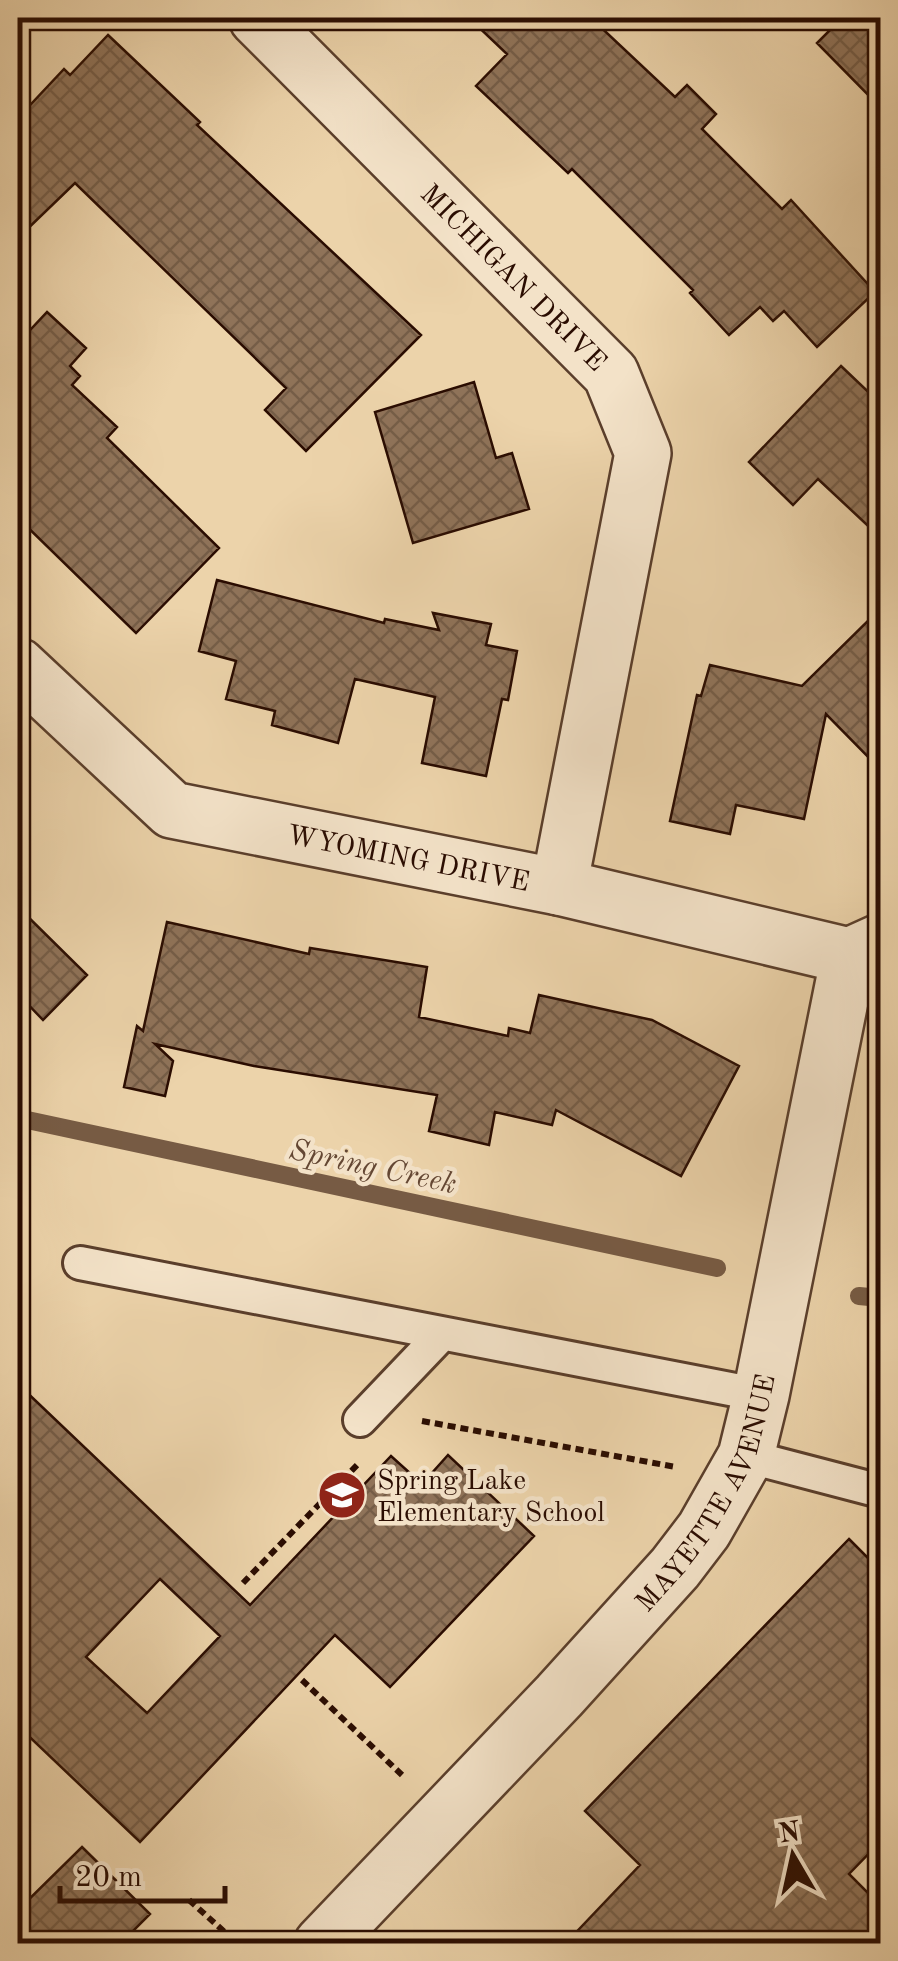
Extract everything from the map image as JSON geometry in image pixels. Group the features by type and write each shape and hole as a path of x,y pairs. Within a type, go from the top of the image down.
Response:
{"street":[{"name":"MICHIGAN DRIVE","path":"257,18 612,374 643,453 559,886"},
{"name":"WYOMING DRIVE","path":"18,666 172,810 865,949"},
{"name":"MAYETTE AVENUE","path":"322,1944 559,1696 675,1568 704,1530 746,1456 865,949"}],"lane":[{"path":"80,1264 761,1395"},
{"path":"360,1420 442,1334"},
{"path":"746,1456 880,1491"}],"path":[{"path":"404,1417 677,1467"},
{"path":"243,1582 370,1452"},
{"path":"302,1680 402,1776"},
{"path":"189,1900 238,1944"}],"building":[{"path":"469,18 591,18 675,97 687,85 716,114 702,129 782,209 791,200 875,292 817,347 784,311 773,321 760,307 729,335 690,293 693,290 572,169 568,173 476,86 507,54"},
{"path":"842,18 880,18 880,107 817,43"},
{"path":"108,35 200,122 197,125 421,335 306,451 265,410 286,388 75,183 18,238 18,118 64,69 70,75"},
{"path":"47,312 86,348 70,366 80,376 72,385 117,427 107,438 219,548 136,633 18,518 18,343"},
{"path":"841,366 880,403 880,537 818,479 793,505 749,462"},
{"path":"474,382 496,458 512,453 529,509 413,543 375,412"},
{"path":"217,580 384,623 385,619 439,630 433,613 491,624 486,645 517,651 508,700 502,699 486,776 422,763 435,697 355,679 338,743 272,725 275,711 226,699 236,661 199,651"},
{"path":"880,609 880,769 826,714 804,819 736,805 730,834 670,821 697,695 701,696 710,665 802,686"},
{"path":"18,907 87,975 43,1020 18,994"},
{"path":"167,922 309,954 310,948 427,967 419,1017 508,1036 509,1028 530,1033 539,995 652,1020 739,1066 681,1176 556,1110 552,1125 495,1112 489,1145 429,1131 437,1095 254,1066 155,1044 173,1061 165,1096 124,1087 137,1026 143,1031"},
{"path":"18,1384 250,1605 391,1456 422,1484 448,1455 534,1536 390,1687 335,1635 140,1842 18,1726","holes":["160,1579 220,1636 147,1713 86,1657"]},
{"path":"849,1539 880,1570 880,1842 849,1874 880,1905 880,1944 565,1944 640,1865 585,1811"},
{"path":"82,1847 150,1914 120,1944 18,1944 18,1910"}],"waterway":[{"name":"Spring Creek","path":"18,1118 717,1268"},
{"name":"Spring Creek","path":"859,1296 880,1298"}],"place":[{"name":"Spring Lake Elementary School","path":"342,1495"}]}
